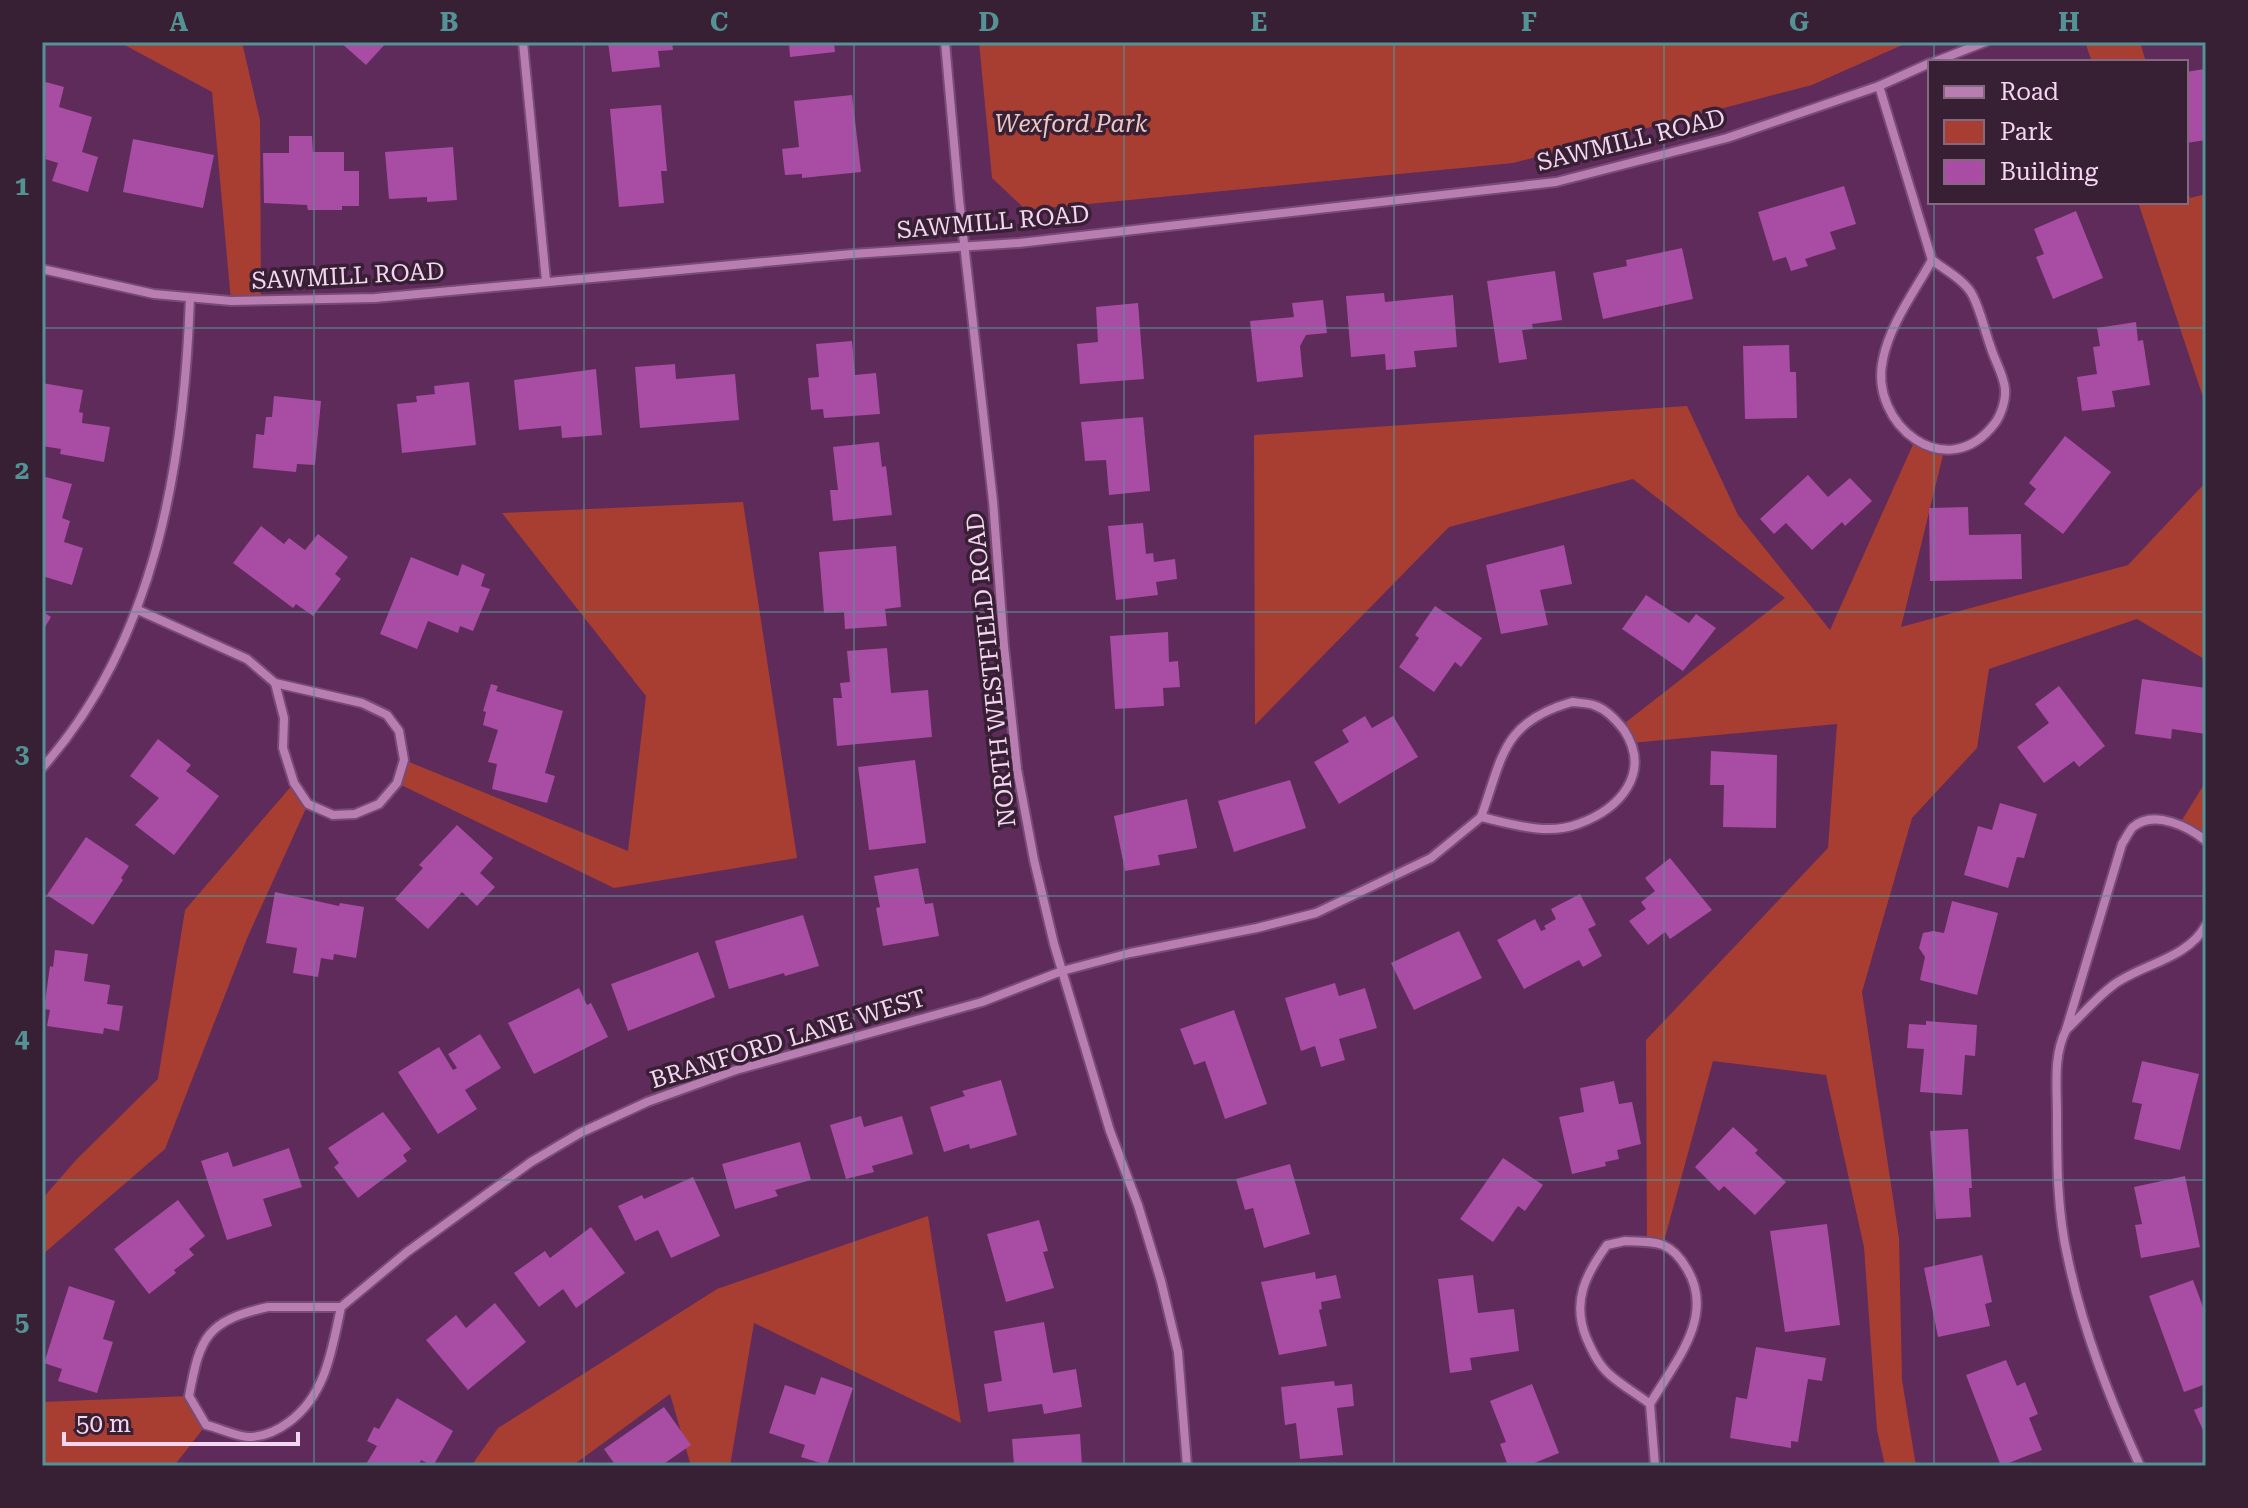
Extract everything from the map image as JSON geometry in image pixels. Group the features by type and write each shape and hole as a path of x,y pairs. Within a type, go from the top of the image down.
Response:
{"street":[{"path":"523,42 546,281"},
{"name":"NORTH WESTFIELD ROAD","path":"945,42 959,199 993,501 1017,769 1034,860 1062,971 1110,1131 1138,1205 1161,1281 1178,1352 1187,1466"},
{"name":"SAWMILL ROAD","path":"1940,60 1985,42"},
{"name":"SAWMILL ROAD","path":"42,269 154,294 190,298 231,301 375,298 1019,243 1556,182 1727,138 1879,86 1928,65"},
{"path":"1879,86 1932,260 1972,294 2006,390 2000,416 1989,431 1964,449 1944,451 1915,440 1901,429 1886,402 1881,374 1890,338 1932,260"},
{"path":"42,768 61,746 115,663 150,576 168,504 188,373 190,298"},
{"path":"138,610 247,659 275,683 362,703 387,715 399,731 404,760 397,783 379,804 355,814 333,815 308,804 294,783 283,748 284,718 275,683"},
{"path":"1572,702 1594,705 1605,710 1621,726 1631,743 1636,758 1633,778 1620,798 1597,815 1576,825 1540,830 1481,817 1507,744 1517,729 1534,715 1572,702"},
{"name":"BRANFORD LANE WEST","path":"341,1307 407,1252 531,1162 580,1133 647,1102 736,1070 982,1002 1062,971 1130,953 1316,913 1431,858 1481,817"},
{"path":"2140,1466 2094,1354 2068,1260 2057,1171 2059,1044 2066,1030 2122,844 2133,827 2150,820 2171,822 2192,829 2206,841"},
{"path":"2066,1030 2113,985 2180,951 2201,934 2206,925"},
{"path":"1650,1404 1609,1374 1592,1353 1581,1324 1578,1305 1584,1281 1607,1245 1625,1241 1663,1245 1678,1253 1693,1278 1697,1292 1698,1308 1693,1331 1650,1404 1655,1466"},
{"path":"268,1307 341,1307 330,1362 318,1389 302,1412 274,1432 248,1437 206,1425 189,1396 197,1352 220,1324 239,1314 268,1307"}],"green space":[{"path":"119,42 242,42 260,120 261,301 231,301 212,92"},
{"name":"Wexford Park","path":"979,42 1909,42 1812,85 1513,163 1026,210 992,178"},
{"path":"2085,42 2140,42 2145,60 2091,60"},
{"path":"2188,192 2190,198 2206,194 2206,424 2204,400 2139,204 2188,204"},
{"path":"1687,406 1738,515 1830,630 1915,440 1944,451 1901,627 2128,565 2206,482 2206,660 2137,619 1989,669 1977,748 1912,818 1862,992 1899,1238 1902,1380 1916,1466 1885,1466 1877,1430 1864,1247 1826,1075 1713,1061 1663,1245 1647,1242 1646,1040 1828,848 1837,724 1631,743 1621,726 1785,598 1633,479 1449,527 1255,725 1254,435"},
{"path":"743,502 797,858 614,888 397,783 404,760 628,851 646,696 502,513"},
{"path":"2206,781 2206,841 2179,825"},
{"path":"294,783 308,804 248,936 165,1149 42,1255 42,1199 76,1160 158,1079 185,910"},
{"path":"928,1216 961,1423 754,1323 730,1466 691,1466 670,1394 572,1466 471,1466 498,1428 717,1289"},
{"path":"189,1396 206,1425 174,1466 42,1466 42,1402"}],"building":[{"path":"340,42 387,42 366,65"},
{"path":"608,42 672,42 673,50 658,51 660,67 612,72"},
{"path":"789,42 834,42 835,52 790,57"},
{"path":"2204,69 2206,140 2188,143 2188,72"},
{"path":"42,81 64,87 59,107 92,117 82,152 98,157 88,192 52,181 58,163 42,155"},
{"path":"852,95 861,172 802,178 802,174 785,175 782,149 799,147 794,101"},
{"path":"661,105 667,171 661,171 664,203 619,207 610,109"},
{"path":"289,136 312,136 313,152 344,152 344,171 359,171 359,206 342,206 342,210 308,210 307,205 264,203 263,153 289,153"},
{"path":"133,139 214,155 203,208 123,192"},
{"path":"453,147 457,200 427,202 427,197 389,199 385,152"},
{"path":"1844,186 1856,224 1830,232 1836,249 1805,259 1808,266 1791,271 1786,257 1773,261 1758,212"},
{"path":"2076,211 2103,278 2053,299 2036,257 2044,254 2034,229"},
{"path":"1682,248 1693,299 1603,319 1593,273 1627,266 1626,260"},
{"path":"1555,271 1562,320 1532,324 1533,329 1522,330 1527,359 1499,363 1487,281"},
{"path":"1384,293 1385,302 1453,295 1457,347 1414,351 1416,367 1386,370 1385,354 1351,357 1346,296"},
{"path":"1323,300 1327,333 1306,335 1300,346 1303,377 1257,382 1250,321 1294,317 1292,303"},
{"path":"1138,303 1144,379 1080,384 1077,344 1098,342 1096,307"},
{"path":"2136,322 2138,341 2143,340 2150,385 2112,391 2115,407 2082,411 2077,377 2097,374 2093,347 2100,346 2097,328"},
{"path":"852,341 855,375 876,373 880,414 824,418 823,409 811,410 808,378 819,377 816,344"},
{"path":"1789,345 1790,372 1796,372 1797,418 1745,419 1743,346"},
{"path":"675,364 676,379 735,374 739,420 640,428 635,367"},
{"path":"596,369 602,435 562,438 561,426 519,430 514,380"},
{"path":"469,382 476,445 402,453 397,404 417,402 416,396 435,394 434,386"},
{"path":"42,383 83,390 79,412 83,413 82,423 110,427 104,462 60,454 61,449 42,446"},
{"path":"274,396 321,401 315,465 297,464 296,472 253,468 256,434 264,435 266,417 272,417"},
{"path":"1143,417 1150,491 1109,495 1106,460 1085,461 1081,422"},
{"path":"2065,436 2111,472 2063,534 2024,504 2036,489 2029,483"},
{"path":"879,442 882,467 886,466 892,515 833,521 830,490 838,490 833,447"},
{"path":"1808,475 1828,497 1850,478 1872,501 1845,526 1842,522 1812,550 1786,523 1774,534 1760,519"},
{"path":"42,476 72,484 62,518 70,521 64,542 83,548 72,585 42,576"},
{"path":"1968,507 1969,535 2021,534 2022,579 1930,581 1929,508"},
{"path":"1143,523 1146,554 1153,553 1154,562 1175,559 1177,579 1156,582 1158,595 1116,600 1108,526"},
{"path":"261,526 284,544 289,538 305,550 318,534 348,557 335,574 341,579 313,616 296,604 293,608 233,563"},
{"path":"1564,545 1572,584 1540,590 1548,625 1501,634 1486,565"},
{"path":"896,546 901,607 885,609 887,626 845,629 844,612 824,613 819,552"},
{"path":"411,557 458,576 462,564 485,574 481,586 490,589 473,631 460,626 458,633 428,621 417,649 380,634"},
{"path":"1646,595 1689,623 1696,614 1716,628 1683,671 1622,629"},
{"path":"1435,606 1482,638 1461,667 1455,662 1434,692 1399,667 1419,638 1415,635"},
{"path":"42,611 51,617 42,632"},
{"path":"1168,632 1169,662 1178,661 1180,687 1163,688 1164,706 1115,709 1110,636"},
{"path":"887,648 891,693 928,690 932,737 837,746 833,698 842,698 840,683 850,682 847,651"},
{"path":"2142,679 2206,688 2206,734 2172,729 2171,739 2135,734"},
{"path":"491,684 498,686 496,691 563,711 545,773 555,776 547,803 492,789 497,764 488,762 498,730 483,725 486,712 483,711"},
{"path":"2059,686 2105,746 2079,767 2074,761 2044,783 2017,747 2049,723 2035,704"},
{"path":"1365,716 1372,728 1393,716 1418,757 1339,804 1314,762 1349,742 1342,730"},
{"path":"158,739 191,765 186,771 219,796 174,855 135,825 159,798 130,776"},
{"path":"1711,751 1777,755 1776,828 1723,827 1724,785 1710,785"},
{"path":"915,760 926,843 869,850 858,767"},
{"path":"1290,780 1306,828 1234,852 1218,801"},
{"path":"1187,799 1197,848 1158,855 1160,865 1125,871 1114,816"},
{"path":"2000,803 2037,814 2024,858 2017,857 2008,888 1964,875 1978,826 1992,830"},
{"path":"457,825 493,858 480,873 495,887 477,906 462,892 428,929 395,899 423,868 419,865"},
{"path":"86,837 129,866 93,925 47,895"},
{"path":"1670,858 1712,910 1670,939 1665,932 1648,945 1629,921 1646,909 1641,902 1655,891 1645,878"},
{"path":"918,868 925,904 933,903 939,936 883,946 874,876"},
{"path":"275,892 339,906 340,903 364,907 356,958 334,954 333,960 321,958 318,977 293,973 297,948 266,943"},
{"path":"1580,894 1596,925 1588,929 1602,956 1583,967 1579,960 1524,989 1497,940 1535,919 1541,931 1546,929 1544,926 1556,919 1551,909"},
{"path":"1952,901 1998,913 1977,995 1920,980 1925,957 1919,948 1923,933 1944,933"},
{"path":"803,915 819,966 729,989 715,941"},
{"path":"1459,931 1482,978 1414,1010 1391,963"},
{"path":"55,950 88,954 84,981 110,985 107,1004 123,1006 119,1031 104,1028 103,1034 47,1026 50,1010 44,1009"},
{"path":"698,952 715,997 628,1031 611,984"},
{"path":"1335,983 1339,996 1365,988 1377,1028 1339,1039 1345,1060 1321,1067 1315,1046 1301,1051 1285,998"},
{"path":"579,988 587,1005 591,1003 608,1037 534,1074 508,1023"},
{"path":"1234,1010 1267,1104 1225,1119 1205,1061 1194,1065 1180,1029"},
{"path":"1926,1021 1977,1025 1975,1056 1965,1055 1962,1095 1920,1092 1924,1049 1907,1048 1909,1024 1926,1025"},
{"path":"480,1034 501,1068 465,1090 477,1109 438,1134 398,1072 439,1047 453,1070 457,1068 448,1054"},
{"path":"2142,1061 2199,1074 2180,1150 2134,1139 2142,1104 2132,1102"},
{"path":"1001,1080 1017,1135 970,1149 969,1144 944,1152 930,1107 965,1096 962,1091"},
{"path":"1614,1081 1619,1104 1632,1102 1641,1144 1617,1150 1619,1159 1605,1162 1606,1166 1572,1174 1559,1117 1584,1112 1580,1088"},
{"path":"383,1112 411,1149 403,1155 407,1161 358,1198 334,1167 339,1163 328,1148"},
{"path":"861,1116 864,1127 902,1116 913,1154 872,1166 874,1172 846,1179 830,1125"},
{"path":"1733,1127 1786,1182 1755,1215 1724,1186 1719,1191 1695,1167"},
{"path":"1968,1129 1971,1217 1936,1219 1930,1131"},
{"path":"800,1142 811,1180 775,1190 778,1196 735,1209 722,1164"},
{"path":"289,1148 302,1187 263,1199 272,1226 227,1240 201,1161 228,1152 233,1167"},
{"path":"1503,1158 1543,1185 1525,1211 1518,1206 1493,1242 1460,1219"},
{"path":"1290,1164 1310,1234 1264,1248 1253,1208 1245,1210 1236,1179"},
{"path":"2185,1176 2200,1247 2141,1258 2135,1225 2142,1224 2134,1187"},
{"path":"693,1177 720,1236 671,1258 658,1230 635,1241 618,1206 642,1195 644,1199"},
{"path":"178,1200 205,1236 189,1249 194,1255 149,1294 114,1249"},
{"path":"1039,1220 1048,1251 1043,1252 1054,1288 1006,1302 987,1234"},
{"path":"1827,1224 1840,1325 1785,1332 1770,1231"},
{"path":"591,1227 625,1273 576,1308 563,1289 539,1307 514,1273 545,1251 550,1258"},
{"path":"1982,1255 1992,1302 1985,1304 1990,1326 1938,1337 1924,1268"},
{"path":"1315,1272 1316,1279 1336,1275 1341,1298 1321,1302 1322,1309 1319,1310 1327,1346 1279,1355 1261,1282"},
{"path":"1473,1275 1478,1313 1514,1309 1519,1351 1470,1358 1472,1370 1450,1373 1438,1279"},
{"path":"2193,1280 2206,1315 2206,1384 2184,1392 2149,1296"},
{"path":"69,1286 115,1301 103,1339 113,1342 97,1393 58,1381 62,1369 44,1363"},
{"path":"495,1303 526,1342 468,1390 426,1340 456,1315 466,1328"},
{"path":"1044,1322 1053,1373 1076,1369 1082,1407 1044,1414 1042,1404 988,1412 984,1384 1002,1381 994,1331"},
{"path":"1756,1347 1826,1358 1822,1381 1808,1379 1798,1442 1791,1441 1791,1448 1730,1438 1736,1397 1747,1399"},
{"path":"2006,1360 2017,1386 2025,1382 2038,1414 2029,1418 2042,1450 2001,1466 1966,1375"},
{"path":"821,1377 853,1388 827,1465 801,1457 805,1445 769,1433 785,1385 815,1395"},
{"path":"1334,1381 1335,1386 1352,1384 1354,1406 1337,1408 1343,1455 1300,1459 1296,1423 1285,1425 1281,1387"},
{"path":"1532,1384 1559,1453 1527,1466 1508,1466 1500,1444 1506,1442 1490,1401"},
{"path":"397,1398 453,1431 433,1466 421,1460 418,1466 365,1466 377,1446 367,1441 374,1427 379,1429"},
{"path":"2206,1405 2206,1437 2194,1410"},
{"path":"664,1407 691,1445 665,1463 666,1466 616,1466 604,1449"},
{"path":"1080,1434 1082,1466 1014,1466 1012,1439"}]}
